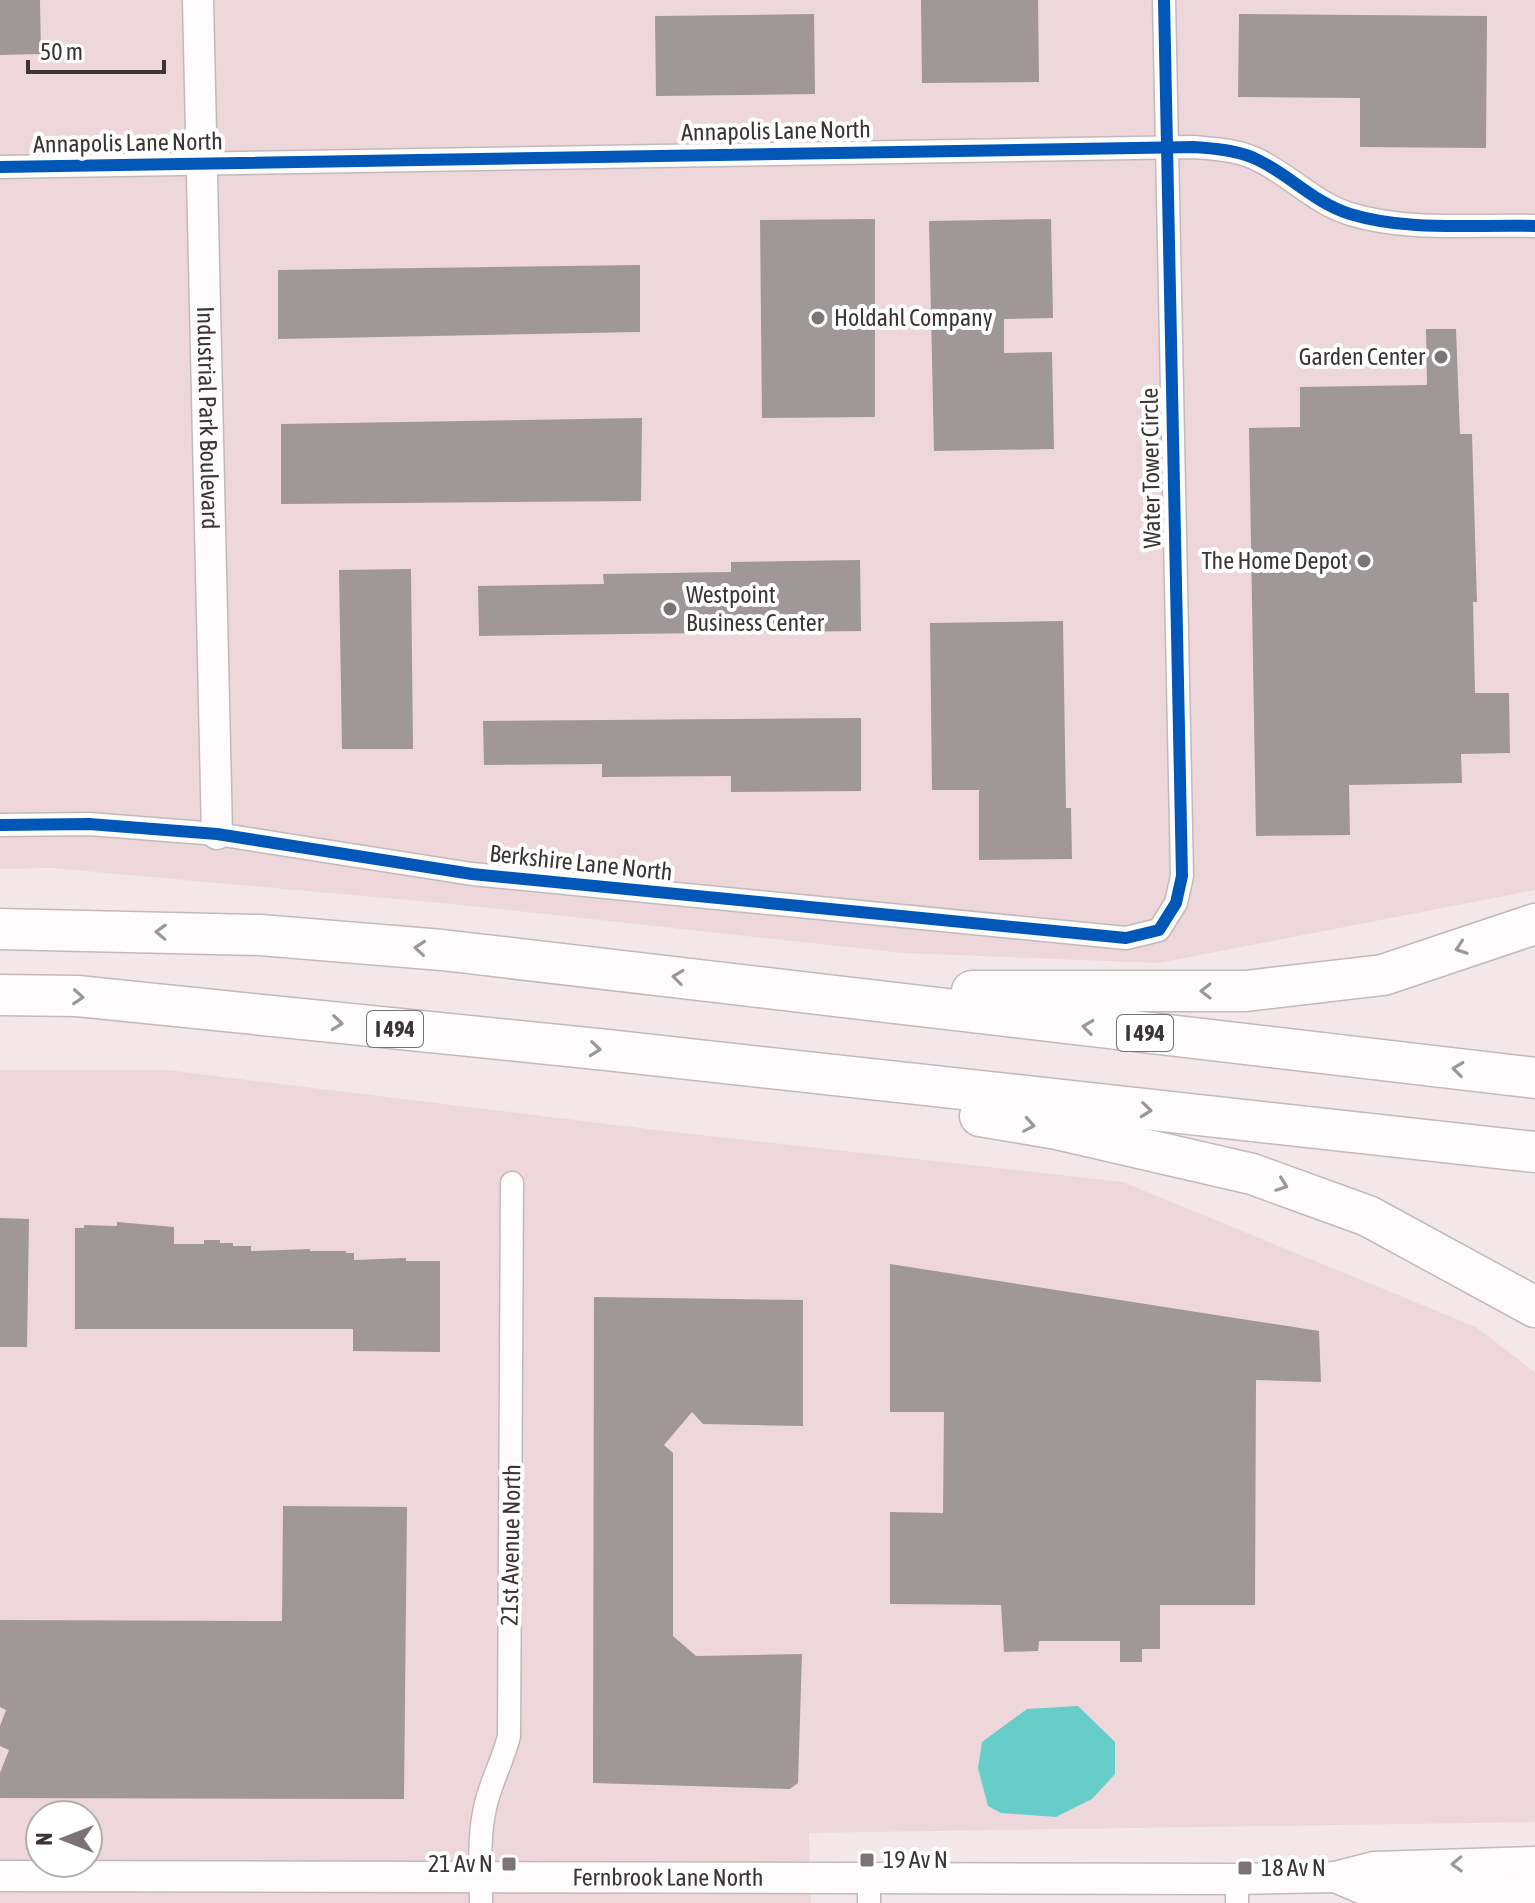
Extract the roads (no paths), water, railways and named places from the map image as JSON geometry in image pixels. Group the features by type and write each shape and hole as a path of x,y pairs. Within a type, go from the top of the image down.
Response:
{"highway":[{"path":"756,986 915,992 1246,991 1383,975 1535,924"},
{"name":"I 494","path":"0,929 260,935 442,950 1535,1078"},
{"name":"I 494","path":"0,995 77,996 1535,1152"},
{"path":"790,1071 843,1093 1057,1129 1252,1174 1368,1216 1535,1307"}],"street":[{"name":"Industrial Park Boulevard","path":"198,0 217,834"},
{"name":"Water Tower Circle","path":"1159,930 1176,903 1182,876 1164,0"},
{"name":"Annapolis Lane North","path":"0,167 1167,148 1227,150 1260,160 1316,200 1380,223 1535,226"},
{"name":"Berkshire Lane North","path":"0,825 89,824 217,834 472,874 1126,938 1159,930"},
{"name":"21st Avenue North","path":"481,1890 485,1808 509,1736 512,1183"},
{"name":"Fernbrook Lane North","path":"0,1876 481,1890 1237,1891 1335,1877 1374,1867 1535,1862"},
{"name":"Fernbrook Lane North","path":"1335,1877 1373,1893 1535,1892"}],"water":[{"path":"1078,1706 1115,1742 1115,1774 1092,1799 1056,1817 1001,1813 988,1806 978,1768 982,1742 1027,1709"}],"place":[{"name":"Holdahl Company","path":"818,318"},
{"name":"Garden Center","path":"1441,357"},
{"name":"The Home Depot","path":"1364,561"},
{"name":"Westpoint Business Center","path":"670,609"},
{"name":"19 Av N","path":"867,1860"},
{"name":"21 Av N","path":"509,1864"},
{"name":"18 Av N","path":"1245,1868"}]}
